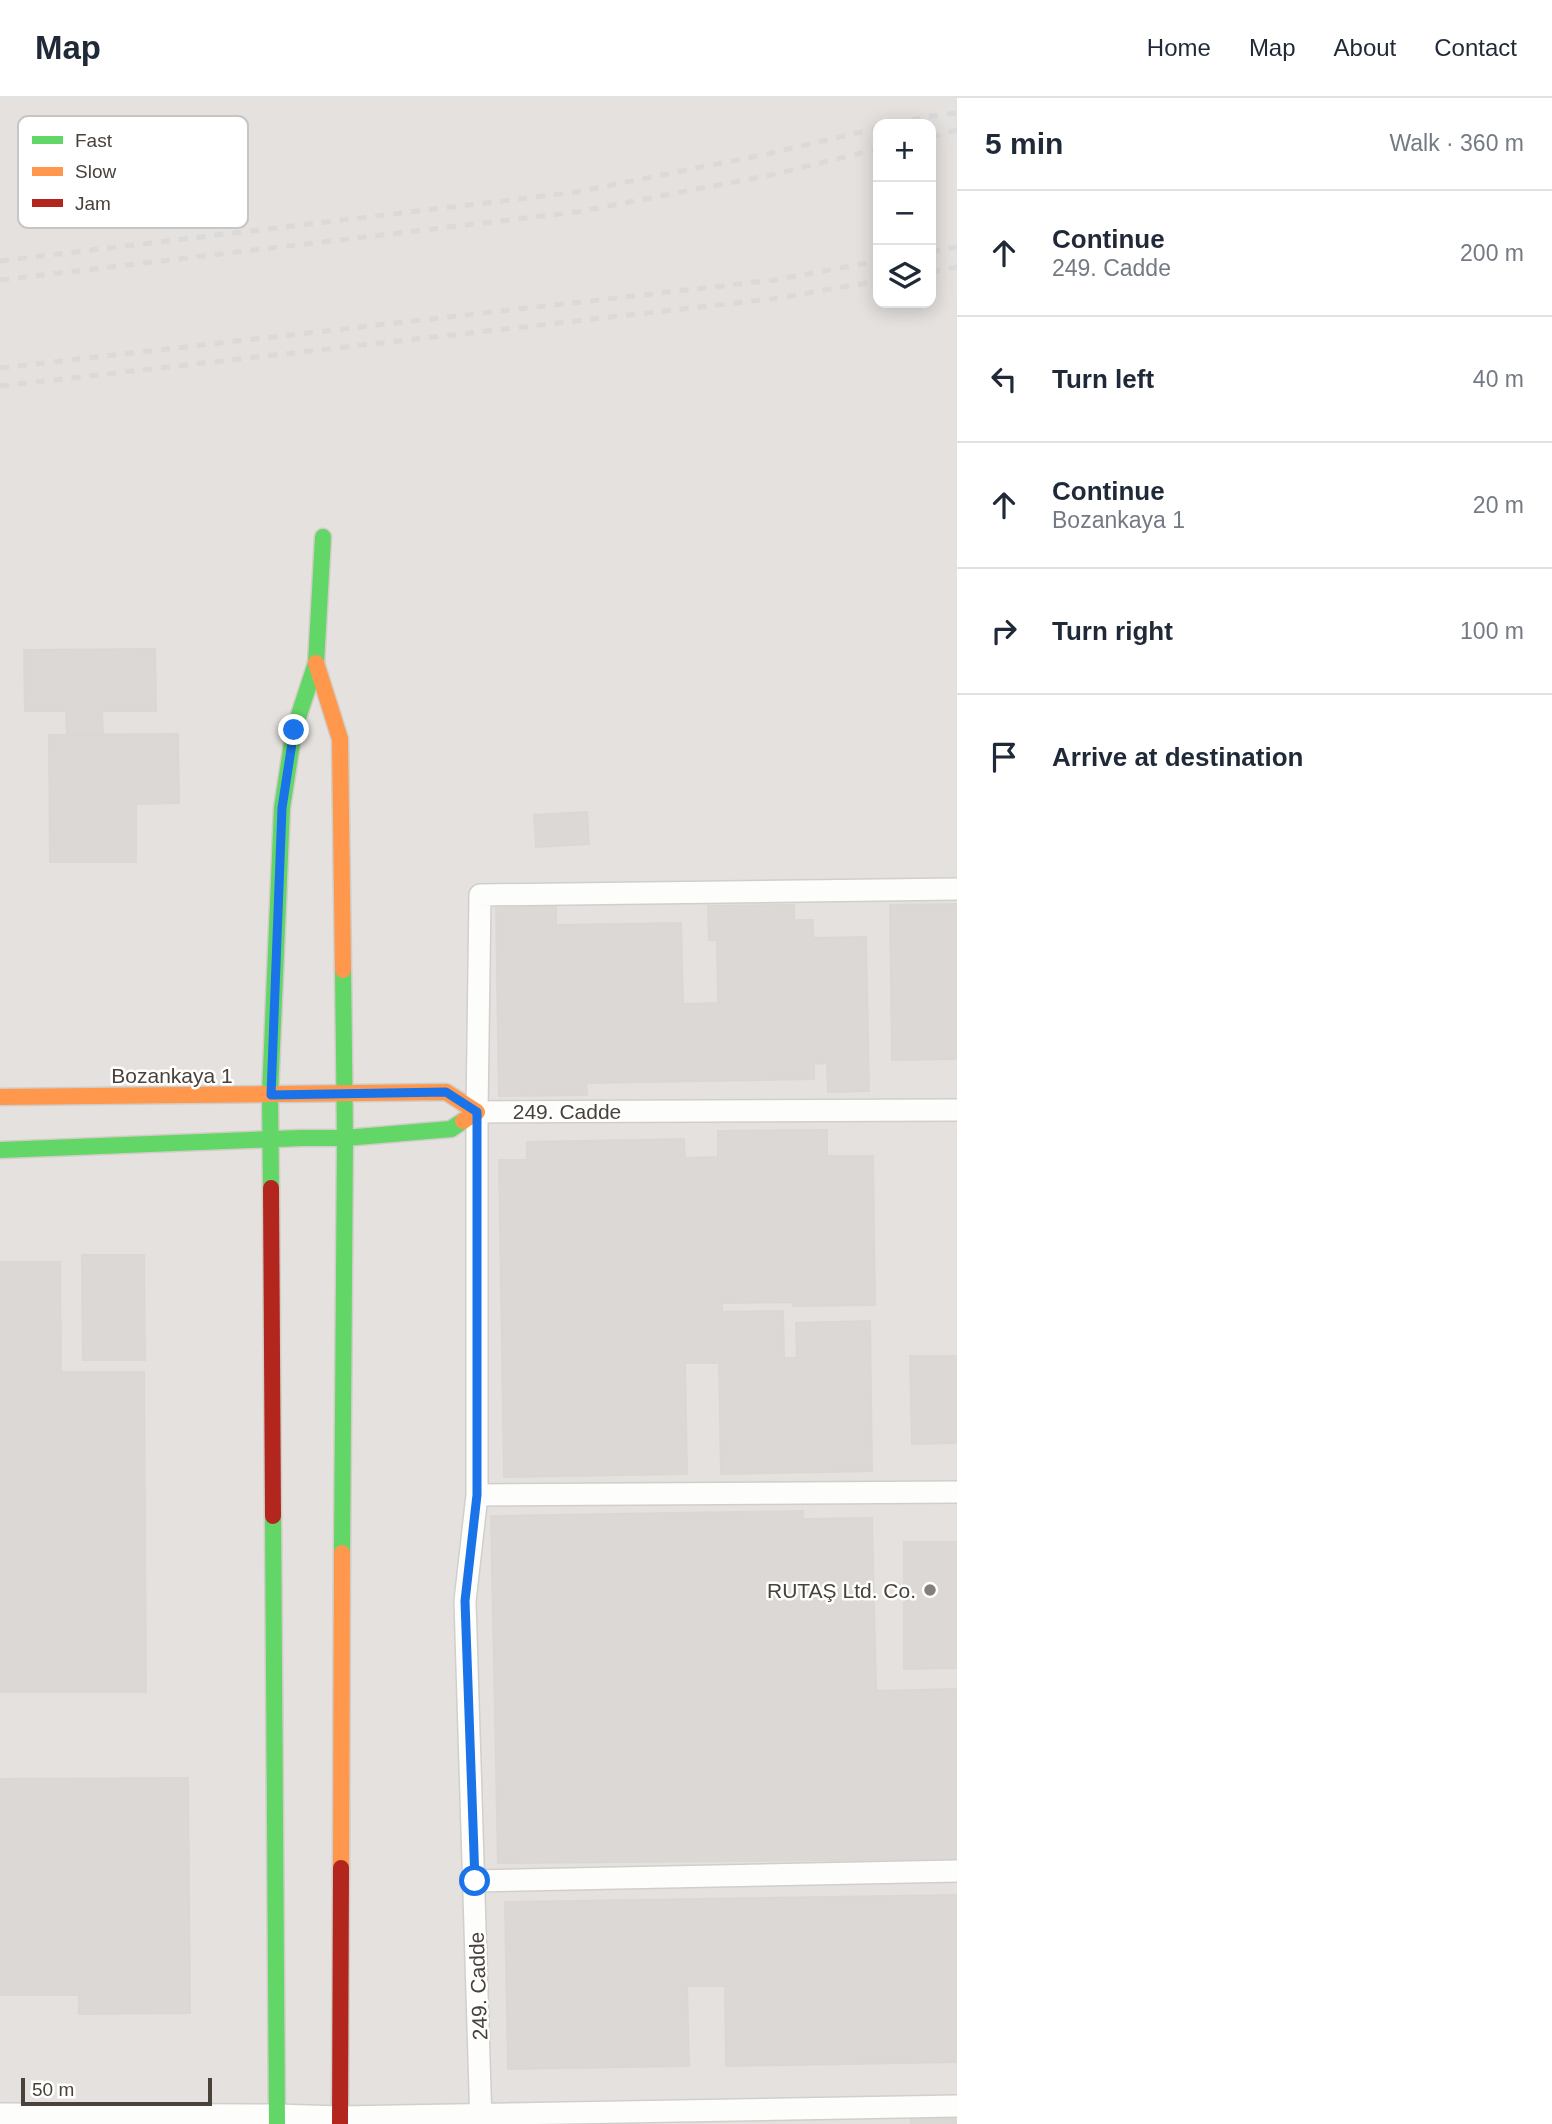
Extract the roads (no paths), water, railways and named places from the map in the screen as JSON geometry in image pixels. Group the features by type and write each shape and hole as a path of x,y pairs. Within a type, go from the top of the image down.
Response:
{"street":[{"path":"277,2119 271,1095 282,808 294,730 316,663 323,537"},
{"path":"316,663 340,739 345,1138 340,2121"},
{"path":"0,1150 345,1138 451,1129 477,1112 480,895 957,889"},
{"name":"Bozankaya 1","path":"0,1097 446,1092 477,1112"},
{"name":"249. Cadde","path":"481,2119 465,1601 477,1495 477,1112 957,1110"},
{"path":"477,1495 957,1492"},
{"path":"475,1881 957,1871"},
{"path":"0,2114 340,2121 957,2106"}],"railway":[{"path":"917,119 957,113"},
{"path":"0,261 577,192 767,154 873,129"},
{"path":"936,136 957,130"},
{"path":"0,280 577,212 771,175 873,150"},
{"path":"936,251 957,247"},
{"path":"0,368 774,280 873,262"},
{"path":"936,271 957,267"},
{"path":"0,386 779,298 873,282"}],"place":[{"name":"RUTAŞ Ltd. Co.","path":"930,1590"}]}
